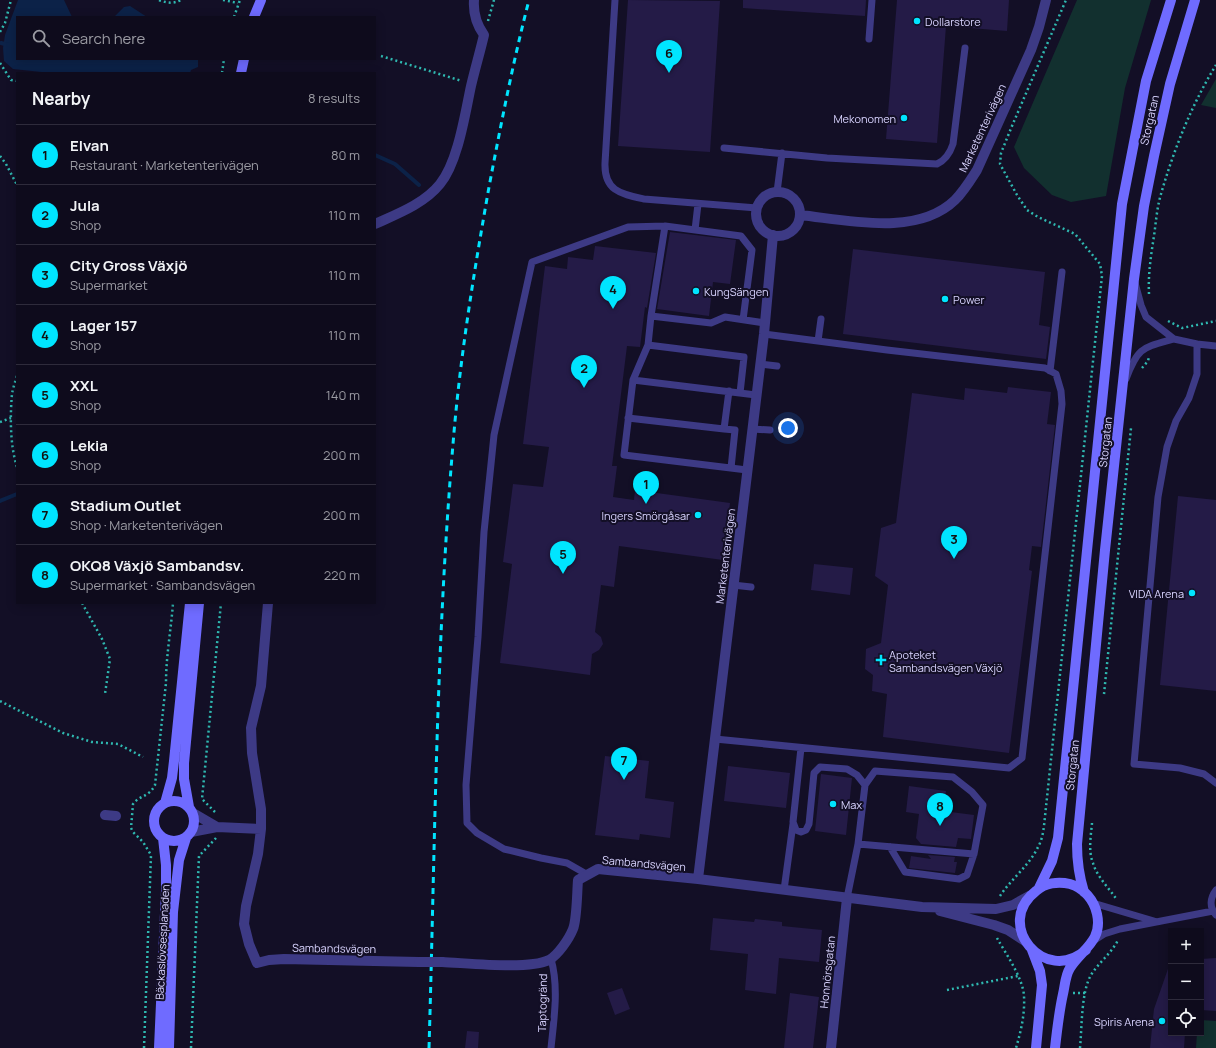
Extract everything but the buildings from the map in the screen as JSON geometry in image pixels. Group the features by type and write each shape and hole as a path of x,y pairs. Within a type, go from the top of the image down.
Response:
{"main road":[{"path":"254,16 261,0"},
{"name":"Storgatan","path":"1039,888 1052,861 1058,838 1122,204 1146,81 1170,0"},
{"name":"Storgatan","path":"1084,892 1079,876 1077,844 1104,558 1134,279 1144,206 1154,156 1170,84 1196,0"},
{"name":"Bäckaslövsesplanaden","path":"160,1048 166,864 163,838 155,827 154,817 159,808 165,803 172,778 190,604"},
{"name":"Bäckaslövsesplanaden","path":"169,1048 174,912 179,860 195,823 184,779 184,763 199,604"},
{"path":"165,803 172,801 180,802 191,810"},
{"path":"163,838 173,842 180,841 189,835"},
{"name":"Storgatan","path":"1036,1048 1042,985 1040,971 1032,950 1025,941 1021,929 1020,918 1024,905 1029,896 1039,888 1052,883 1063,883 1074,886 1084,892 1093,902 1097,912 1098,922 1097,931 1093,941 1069,969 1058,1018 1055,1048"},
{"name":"Storgatan","path":"1032,950 1045,958 1059,961 1073,958 1086,950"}],"street":[{"path":"376,224 404,211 424,199 440,185 448,171 460,137 484,35 478,26 473,11 474,0"},
{"name":"Marketenterivägen","path":"800,215 889,223 912,222 927,218 955,200 967,187 977,170 1028,57 1039,27 1046,0"},
{"path":"777,192 791,196 796,201 800,215 799,221 791,231 785,234 773,235 761,228 756,215 757,208 764,197 770,193 777,192"},
{"name":"Marketenterivägen","path":"698,880 764,334 773,235"},
{"path":"189,835 217,827 261,829 261,809 252,753 251,728 262,686 268,604"},
{"path":"191,810 217,827"},
{"path":"105,815 116,816"},
{"name":"Sambandsvägen","path":"261,829 258,854 246,906 244,924 249,944 257,963 269,960 284,959 522,965 542,963 551,959 566,943 574,928 578,880 598,869 922,907 996,909 1013,906 1029,896"},
{"name":"Honnörsgatan","path":"831,1048 847,898"},
{"name":"Sambandsvägen","path":"922,907 994,925 1008,930 1025,941"}],"lane":[{"path":"615,0 605,170 607,181 614,190 644,199 757,208"},
{"path":"869,39 872,0"},
{"path":"724,148 890,162 937,164 942,162 951,150 953,144 965,48"},
{"path":"777,192 782,153"},
{"path":"695,230 698,204"},
{"path":"665,226 648,344 633,380 624,455 747,470"},
{"path":"588,875 567,863 504,849 477,833 467,823 466,785 478,637 484,532 494,435 532,262 628,227 665,226 741,236 752,250 743,320"},
{"path":"1050,371 1062,272"},
{"path":"1134,279 1141,306 1146,317 1154,324 1174,339 1216,346"},
{"path":"651,316 711,323 725,317 765,323"},
{"path":"818,341 821,319"},
{"path":"715,739 1009,768 1022,758 1062,404 1061,392 1056,374 1045,368 764,334"},
{"path":"1122,391 1133,361 1145,348 1174,339"},
{"path":"648,344 744,357 740,393"},
{"path":"1197,344 1197,374 1189,398 1176,421 1169,441 1158,497 1134,764 1180,768 1204,774 1216,783"},
{"path":"760,364 777,366"},
{"path":"633,380 756,395"},
{"path":"724,429 729,392"},
{"path":"628,418 735,430 731,468"},
{"path":"752,429 770,430"},
{"path":"734,585 751,587"},
{"path":"784,890 801,748"},
{"path":"793,822 796,830 800,832 806,830 809,824 814,773 820,767 847,769 857,775 865,785"},
{"path":"847,898 858,844 865,785 875,771 954,778 972,792 983,806 974,854 967,874 959,879 906,872 890,847"},
{"path":"858,844 974,854"},
{"path":"1093,941 1104,934 1120,929 1214,913 1211,900 1216,890"},
{"path":"1093,902 1156,922"},
{"name":"Taptogränd","path":"551,959 554,987 554,1016 551,1048"}],"path":[{"path":"0,32 5,23 11,0"},
{"path":"159,0 167,3 181,0"},
{"path":"223,0 239,1 234,16"},
{"path":"484,35 494,0"},
{"path":"381,56 472,84"},
{"path":"222,72 224,60"},
{"path":"0,63 11,80 16,81"},
{"path":"1151,300 1148,286 1161,195 1176,150 1191,114 1205,82 1216,64"},
{"path":"0,156 16,183"},
{"path":"1154,324 1155,314 1182,328 1216,321"},
{"path":"1138,372 1148,361 1151,345"},
{"path":"16,379 12,393 11,418 16,463"},
{"path":"0,422 11,418"},
{"path":"1104,698 1131,428"},
{"path":"83,604 102,639 110,659 105,694"},
{"path":"144,1048 151,855 143,842 132,832 131,828 133,804 148,795 156,781 166,683 165,674 167,652 173,604"},
{"path":"0,701 63,733 92,742 118,744 143,757"},
{"path":"1092,816 1090,852 1092,863 1098,874 1118,901"},
{"path":"996,936 1018,976 1024,995 1024,1016 1016,1048"},
{"path":"1080,1048 1085,993 1088,981 1092,974 1112,951 1119,937"},
{"path":"947,990 1018,976"}],"green space":[{"path":"1077,0 1151,0 1125,88 1106,196 1071,202 1052,195 1024,168 1014,147"},
{"path":"1216,79 1216,108 1201,105"},
{"path":"1204,1020 1216,1021 1216,1048 1196,1048 1197,1036 1204,1036"}],"water":[{"path":"18,0 64,0 72,16 16,16 16,60 198,60 198,67 191,70 190,72 42,72 13,69 4,61 3,48 5,35"},
{"path":"130,6 145,16 115,16 124,7"}],"waterway":[{"path":"1,43 16,47"},
{"path":"376,155 395,164 419,185"},
{"path":"0,501 16,494"}],"railway":[{"path":"429,1048 443,595 447,519 459,379 489,187 512,70 529,0"}],"place":[{"name":"Dollarstore","path":"917,21"},
{"name":"Lekia","path":"669,73"},
{"name":"Mekonomen","path":"904,118"},
{"name":"KungSängen","path":"696,291"},
{"name":"Power","path":"945,299"},
{"name":"Lager 157","path":"613,309"},
{"name":"Jula","path":"584,388"},
{"name":"Elvan","path":"646,504"},
{"name":"Ingers Smörgåsar","path":"698,515"},
{"name":"City Gross Växjö","path":"954,559"},
{"name":"XXL","path":"563,574"},
{"name":"VIDA Arena","path":"1192,593"},
{"name":"Apoteket Sambandsvägen Växjö","path":"881,660"},
{"name":"Stadium Outlet","path":"624,780"},
{"name":"Max","path":"833,804"},
{"name":"OKQ8 Växjö Sambandsv.","path":"940,826"},
{"name":"Spiris Arena","path":"1162,1021"}]}
